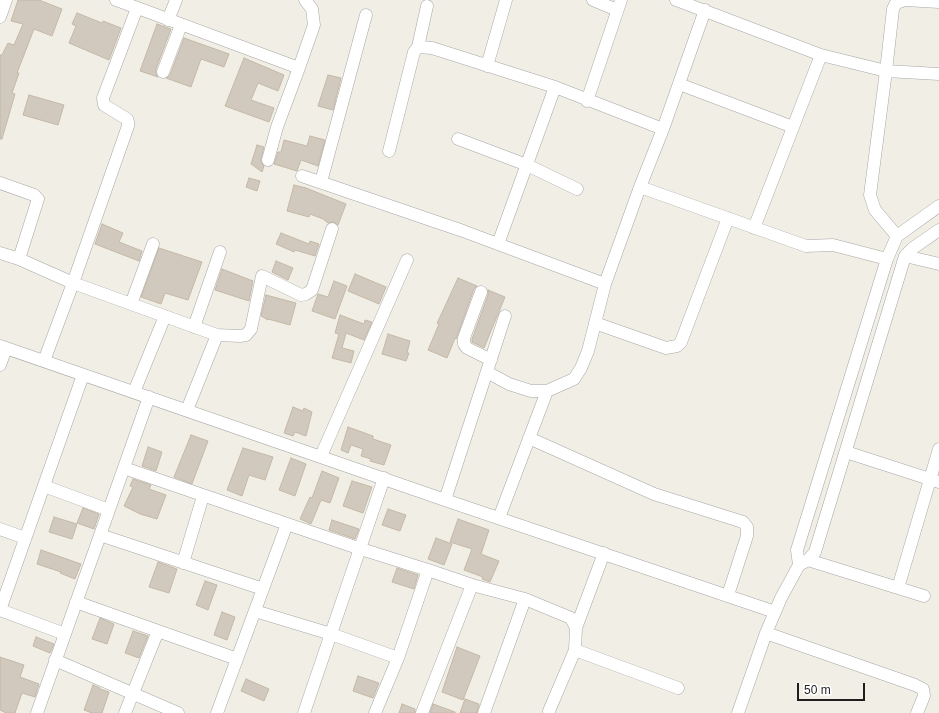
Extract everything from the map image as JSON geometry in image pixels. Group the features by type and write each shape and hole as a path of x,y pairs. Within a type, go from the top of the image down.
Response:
{"street":[{"path":"0,17 6,0"},
{"path":"116,0 300,68"},
{"path":"168,20 176,0"},
{"path":"268,160 277,128 300,68 314,24 312,9 305,0"},
{"path":"487,66 506,0"},
{"path":"587,101 619,5 593,0"},
{"path":"676,0 821,55 886,71 939,74"},
{"path":"897,236 875,210 870,195 893,8 896,3 905,0 939,2"},
{"path":"389,151 414,52 418,46 427,6"},
{"path":"44,361 128,126 127,119 104,105 103,98 137,8"},
{"path":"487,372 509,384 532,391 547,392 574,379 581,368 588,351 605,284 640,187 663,129 705,10"},
{"path":"321,182 366,15"},
{"path":"163,72 181,24"},
{"path":"418,46 432,48 555,88 663,129"},
{"path":"754,228 821,55"},
{"path":"679,84 793,127"},
{"path":"498,244 555,88"},
{"path":"458,139 527,165 577,189"},
{"path":"302,176 498,244 605,284"},
{"path":"0,183 34,195 38,199 19,259"},
{"path":"640,187 806,246 833,245 887,259"},
{"path":"803,563 797,550 887,259 897,236 939,206"},
{"path":"595,323 666,348 677,346 681,342 728,218"},
{"path":"0,253 19,259 73,283 217,335 240,336 246,335 251,328 262,276 301,295 312,290 332,229"},
{"path":"740,712 766,633 775,612 803,563 815,552 905,256 913,248 939,230"},
{"path":"131,304 153,244"},
{"path":"194,327 220,252"},
{"path":"905,256 939,264"},
{"path":"321,456 407,260"},
{"path":"481,292 464,338 464,344 467,348 491,360"},
{"path":"134,392 165,316"},
{"path":"445,500 505,316"},
{"path":"187,410 217,335"},
{"path":"0,365 3,347 445,500 775,612"},
{"path":"65,634 0,610 83,375"},
{"path":"499,518 547,392"},
{"path":"37,713 149,397"},
{"path":"529,438 654,494 743,522 747,527 747,536 728,595"},
{"path":"898,588 935,480 939,449"},
{"path":"846,452 935,480"},
{"path":"124,468 360,549 472,585 525,599 571,618 576,628"},
{"path":"304,713 384,478"},
{"path":"44,486 109,510"},
{"path":"183,563 203,496"},
{"path":"217,713 287,524"},
{"path":"0,529 25,538"},
{"path":"100,535 263,589"},
{"path":"551,712 574,650 576,628 604,554"},
{"path":"803,563 924,596"},
{"path":"376,713 398,658 428,570"},
{"path":"422,713 472,585"},
{"path":"484,713 525,599"},
{"path":"76,602 237,659"},
{"path":"255,611 331,634 398,658"},
{"path":"125,713 158,631"},
{"path":"766,633 923,689 924,696 917,713"},
{"path":"574,650 678,688"},
{"path":"55,660 178,713"}],"building":[{"path":"18,0 39,0 62,9 52,36 34,29 17,73 19,73 12,93 15,94 2,139 0,139 0,55 2,55 8,43 14,45 23,24 11,21"},
{"path":"77,13 102,23 103,21 121,28 109,60 69,43 76,26 72,24"},
{"path":"157,24 171,29 156,69 156,74 158,77 140,71"},
{"path":"184,38 229,54 224,67 201,59 191,87 166,78 170,75"},
{"path":"244,58 284,75 278,91 258,83 251,100 274,108 269,122 225,106"},
{"path":"328,75 341,78 333,110 318,106"},
{"path":"29,95 64,105 58,125 23,115"},
{"path":"310,136 325,140 318,166 301,160 297,171 274,164 278,152 281,152 284,140 307,146"},
{"path":"257,145 264,147 261,158 261,162 264,166 262,172 251,164"},
{"path":"249,178 260,181 257,191 246,187"},
{"path":"294,185 306,188 346,204 338,225 334,222 328,223 323,219 310,214 309,217 287,211"},
{"path":"102,224 123,233 119,242 142,251 139,261 95,244"},
{"path":"281,233 309,244 310,241 319,244 315,256 295,250 294,252 276,244"},
{"path":"159,248 202,262 188,300 165,293 161,304 141,297"},
{"path":"276,261 293,268 288,280 272,272"},
{"path":"222,269 253,281 249,301 215,290"},
{"path":"355,274 386,287 379,304 348,291"},
{"path":"458,278 477,286 474,289 456,339 455,338 447,358 428,350 439,324 437,323"},
{"path":"334,281 347,286 335,319 312,311 318,294 328,297"},
{"path":"488,290 505,297 484,348 472,342 472,339 488,295"},
{"path":"266,295 296,303 290,325 268,320 261,316"},
{"path":"340,315 364,324 365,320 372,322 364,340 346,333 342,348 354,351 351,363 332,358 339,334 335,333"},
{"path":"388,334 410,341 407,353 409,353 406,361 382,354"},
{"path":"293,407 303,411 304,408 312,412 306,436 295,432 293,436 284,433"},
{"path":"348,427 373,436 373,439 391,445 384,465 370,461 371,459 361,456 363,449 351,445 348,453 341,450"},
{"path":"191,435 208,441 192,484 174,477"},
{"path":"148,447 162,452 156,471 142,466"},
{"path":"243,448 273,457 265,480 249,475 242,496 227,490"},
{"path":"291,458 306,464 295,496 279,490"},
{"path":"322,471 339,478 330,503 321,500 311,524 300,519 310,497 312,498"},
{"path":"133,479 151,485 149,489 166,495 157,519 140,514 124,506 133,487 130,486"},
{"path":"352,481 372,487 363,513 343,506"},
{"path":"83,508 99,514 94,529 77,523"},
{"path":"388,509 406,515 400,531 382,525"},
{"path":"54,517 77,524 72,539 49,532"},
{"path":"458,519 489,530 481,554 499,561 490,582 482,579 483,577 464,570 472,549 450,542"},
{"path":"332,520 359,529 355,539 329,530"},
{"path":"436,538 452,544 444,565 428,559"},
{"path":"41,550 81,564 75,579 60,573 61,572 37,564"},
{"path":"158,562 177,569 169,593 149,587"},
{"path":"397,568 418,575 414,589 392,582"},
{"path":"205,581 217,585 208,610 196,605"},
{"path":"222,612 235,617 227,640 214,635"},
{"path":"100,618 114,624 107,644 92,639"},
{"path":"133,631 148,636 139,658 125,653"},
{"path":"36,637 54,644 50,653 33,646"},
{"path":"457,647 480,656 463,700 442,692"},
{"path":"0,657 24,665 20,677 39,684 35,697 22,693 15,713 6,713 0,710"},
{"path":"358,676 379,683 373,698 353,691"},
{"path":"246,679 269,689 264,701 241,691"},
{"path":"93,685 109,692 102,713 92,713 84,710"},
{"path":"465,699 479,704 477,713 460,713"},
{"path":"402,704 415,709 415,713 399,713"},
{"path":"433,704 455,712 455,713 430,713"}]}
